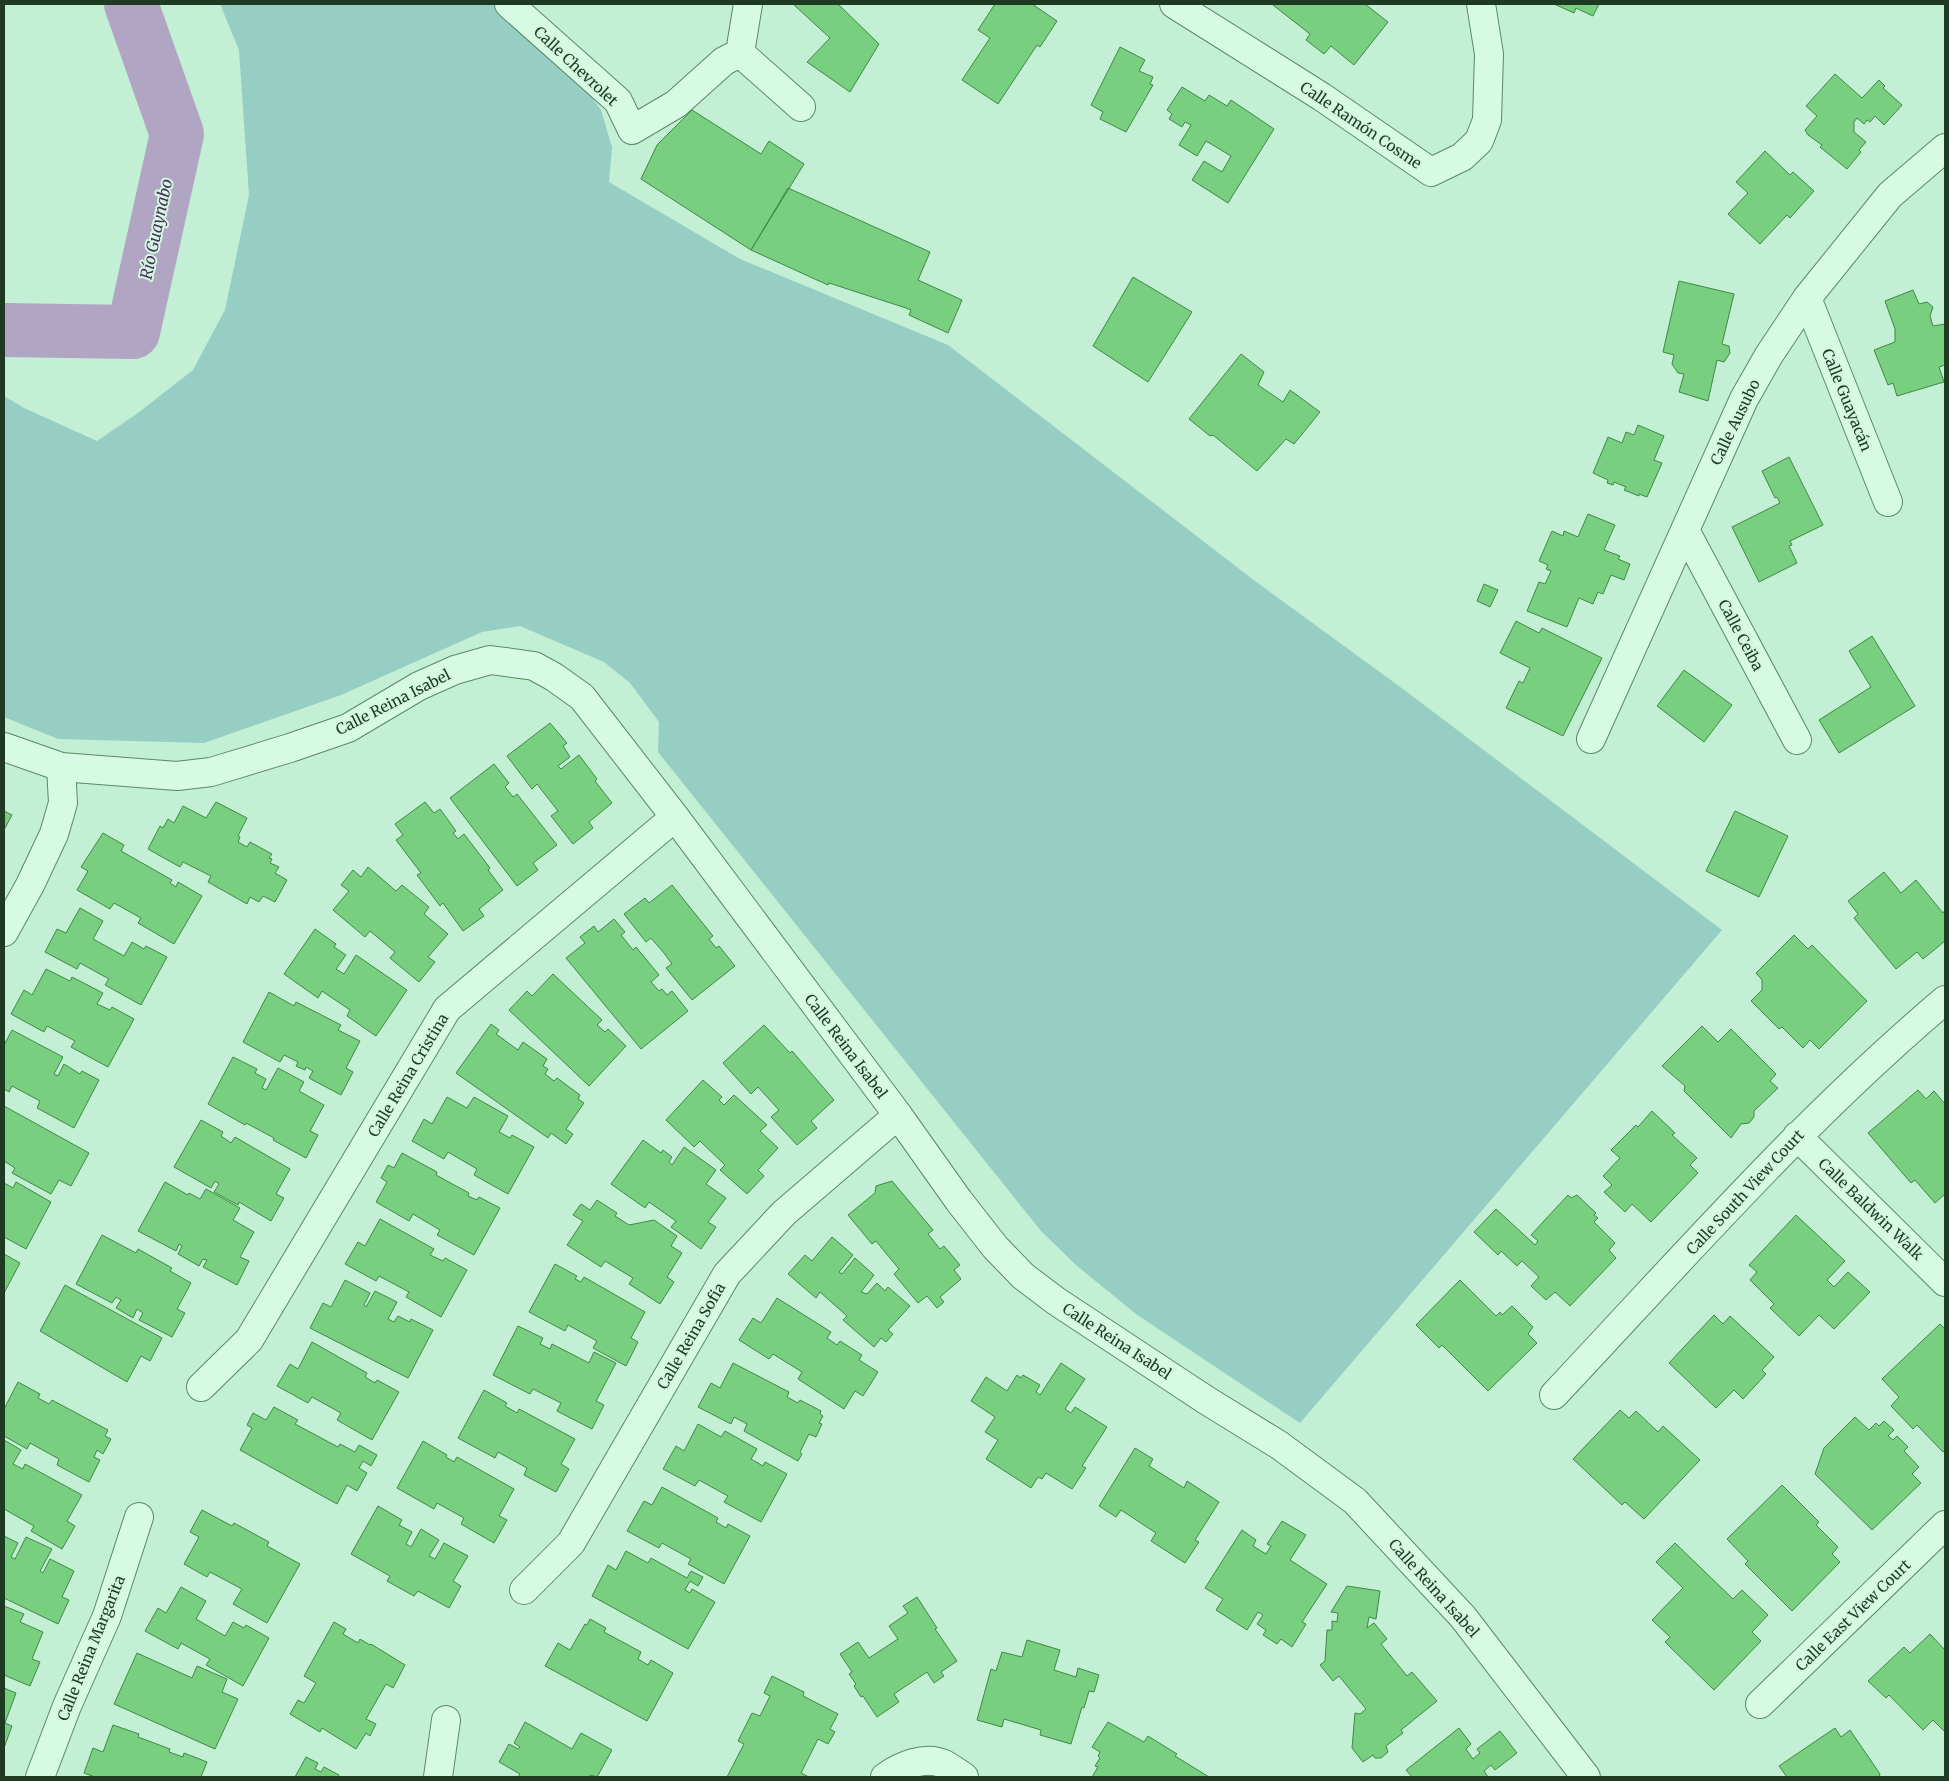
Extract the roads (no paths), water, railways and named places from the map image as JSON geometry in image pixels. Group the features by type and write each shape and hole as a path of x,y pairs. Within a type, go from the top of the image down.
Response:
{"street":[{"name":"Calle Chevrolet","path":"509,4 618,101 632,130 676,104 724,61 740,52"},
{"path":"748,4 740,52 801,107"},
{"name":"Calle Ramón Cosme","path":"1174,4 1322,97 1431,172 1462,157 1478,141 1487,120 1489,54 1481,4"},
{"name":"Calle Ausubo","path":"1591,739 1744,399 1769,355 1807,298 1890,195 1945,148"},
{"name":"Calle Guayacán","path":"1807,298 1888,502"},
{"name":"Calle Ceiba","path":"1685,530 1797,740"},
{"name":"Calle Reina Isabel","path":"4,747 61,767 177,776 211,772 348,728 419,686 455,670 490,660 534,666 554,677 582,697 676,817 898,1115 959,1201 995,1247 1023,1276 1056,1301 1172,1378 1279,1445 1354,1501 1463,1617 1586,1777"},
{"path":"4,932 30,885 54,834 63,803 61,767"},
{"name":"Calle Reina Cristina","path":"201,1386 249,1340 447,1009 676,817"},
{"name":"Calle South View Court","path":"1554,1395 1797,1136 1896,1042 1945,1000"},
{"name":"Calle Reina Sofia","path":"524,1590 571,1543 727,1274 784,1213 898,1115"},
{"name":"Calle Baldwin Walk","path":"1797,1136 1945,1282"},
{"name":"Calle Reina Margarita","path":"40,1777 67,1706 106,1616 139,1517"},
{"name":"Calle East View Court","path":"1760,1704 1945,1525"},
{"path":"438,1777 446,1720"},
{"path":"885,1777 900,1767 925,1761 943,1763 964,1777"}],"waterway":[{"name":"Río Guaynabo","path":"4,330 133,332 177,134 131,4"}]}
